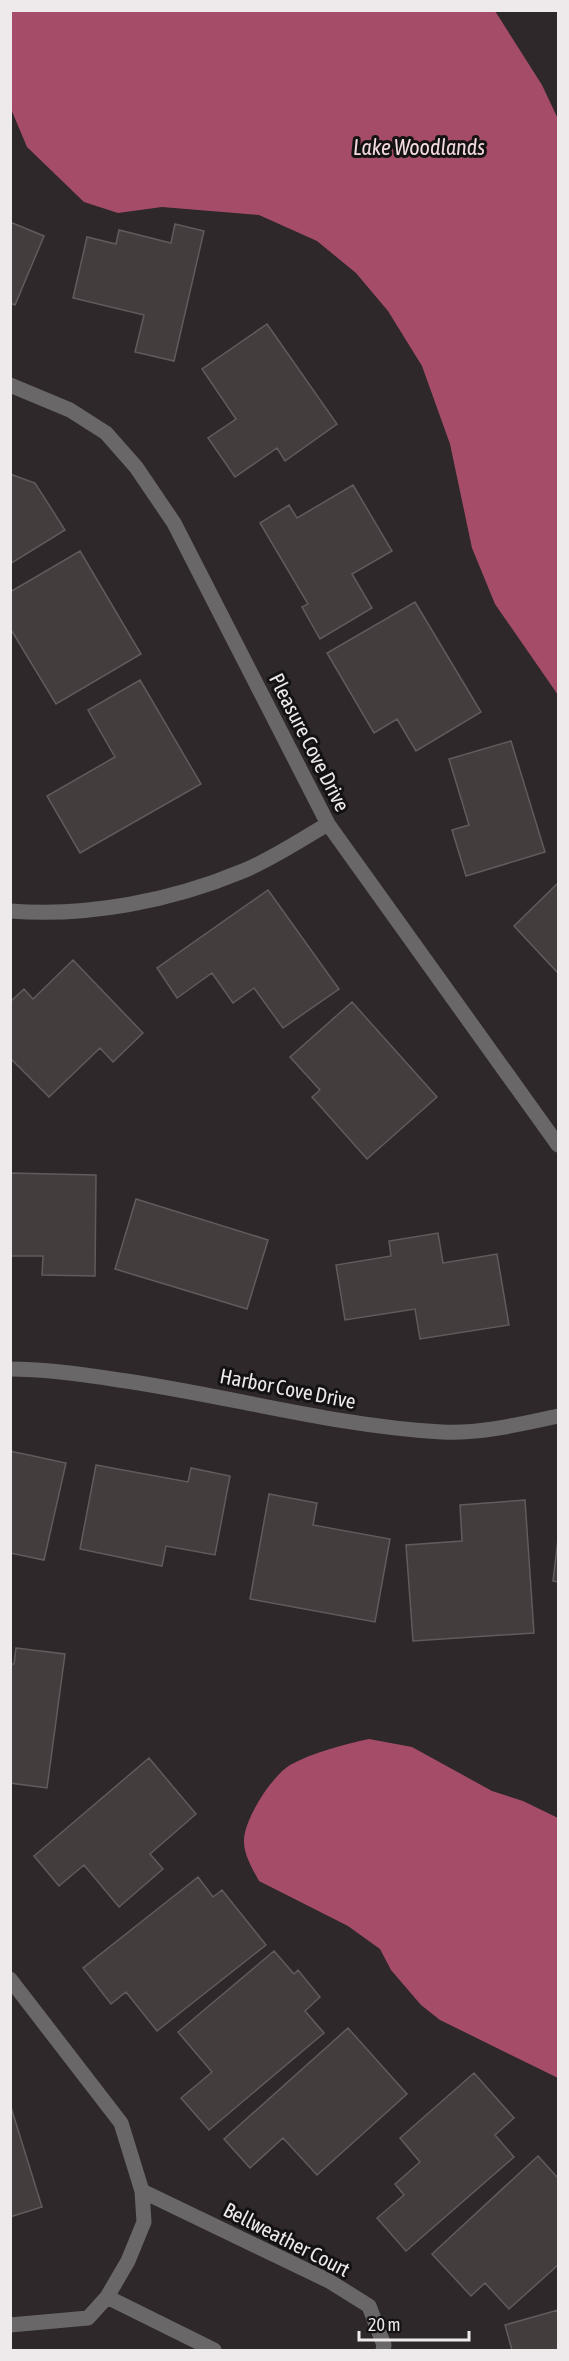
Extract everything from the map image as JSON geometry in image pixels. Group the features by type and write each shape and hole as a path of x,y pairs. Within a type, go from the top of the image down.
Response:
{"street":[{"name":"Pleasure Cove Drive","path":"10,385 70,410 106,433 136,467 174,523 328,825 558,1145"},
{"path":"10,911 84,912 182,892 244,871 328,825"},
{"name":"Harbor Cove Drive","path":"10,1369 55,1370 185,1389 364,1424 444,1432 511,1426 558,1416"},
{"path":"10,1979 121,2123 142,2191 144,2222 128,2261 107,2297 87,2318 10,2325"},
{"name":"Bellweather Court","path":"142,2191 329,2281 369,2306 384,2345 383,2350"},
{"path":"107,2297 214,2350"}],"water":[{"name":"Lake Woodlands","path":"10,11 495,11 542,85 558,119 558,695 495,604 472,548 450,444 422,366 388,311 356,273 317,241 259,215 162,207 118,213 84,202 27,147 11,109"},
{"path":"369,1739 412,1747 492,1791 523,1801 558,1818 558,2078 440,2020 421,2005 391,1970 380,1949 348,1926 259,1881 247,1857 244,1842 248,1822 267,1788 283,1771 299,1760 328,1749"}],"building":[{"path":"10,222 44,236 15,305 10,303"},
{"path":"175,224 204,231 174,361 135,352 144,315 73,298 87,237 116,244 119,230 171,243"},
{"path":"267,324 337,424 285,461 277,448 235,477 208,438 236,419 202,369"},
{"path":"10,474 35,483 65,530 10,564"},
{"path":"353,485 392,551 352,574 372,608 320,639 302,607 308,604 260,523 289,505 297,518"},
{"path":"80,551 141,654 56,704 10,628 10,592"},
{"path":"415,602 481,712 416,751 397,719 374,733 327,653"},
{"path":"140,680 201,784 80,853 47,796 115,757 88,710"},
{"path":"511,741 545,852 466,876 452,830 469,825 449,759"},
{"path":"558,883 558,973 514,926"},
{"path":"268,890 339,989 283,1028 254,988 233,1003 212,973 177,998 157,968"},
{"path":"73,960 143,1033 113,1062 100,1048 49,1097 10,1058 10,1002 24,989 33,999"},
{"path":"352,1002 437,1097 367,1159 312,1097 320,1090 290,1057"},
{"path":"10,1173 96,1175 95,1276 42,1275 43,1256 10,1256"},
{"path":"136,1199 268,1240 247,1309 115,1269"},
{"path":"438,1233 443,1263 497,1254 509,1325 420,1339 415,1309 345,1320 336,1265 391,1256 389,1241"},
{"path":"10,1451 66,1463 44,1560 10,1553"},
{"path":"96,1465 188,1482 191,1468 230,1476 215,1555 166,1546 162,1566 80,1549"},
{"path":"269,1494 317,1503 313,1525 390,1539 375,1622 250,1599"},
{"path":"525,1500 534,1633 413,1641 406,1545 462,1541 460,1505"},
{"path":"558,1539 558,1582 553,1581"},
{"path":"16,1648 65,1654 47,1788 10,1783 10,1664 14,1664"},
{"path":"149,1758 196,1814 150,1854 163,1869 119,1907 84,1865 59,1886 34,1856"},
{"path":"198,1877 213,1897 222,1890 266,1945 157,2031 126,1992 111,2004 83,1968"},
{"path":"274,1951 294,1974 298,1970 320,1997 305,2011 324,2033 209,2130 181,2098 212,2072 178,2032"},
{"path":"348,2028 407,2094 317,2175 283,2138 250,2168 224,2139"},
{"path":"474,2073 514,2118 495,2135 514,2157 406,2251 377,2218 404,2195 395,2184 420,2162 400,2138"},
{"path":"10,2104 42,2207 10,2217"},
{"path":"538,2156 558,2178 558,2265 509,2309 485,2283 471,2296 432,2254"},
{"path":"558,2310 558,2350 512,2350 505,2325"}]}
